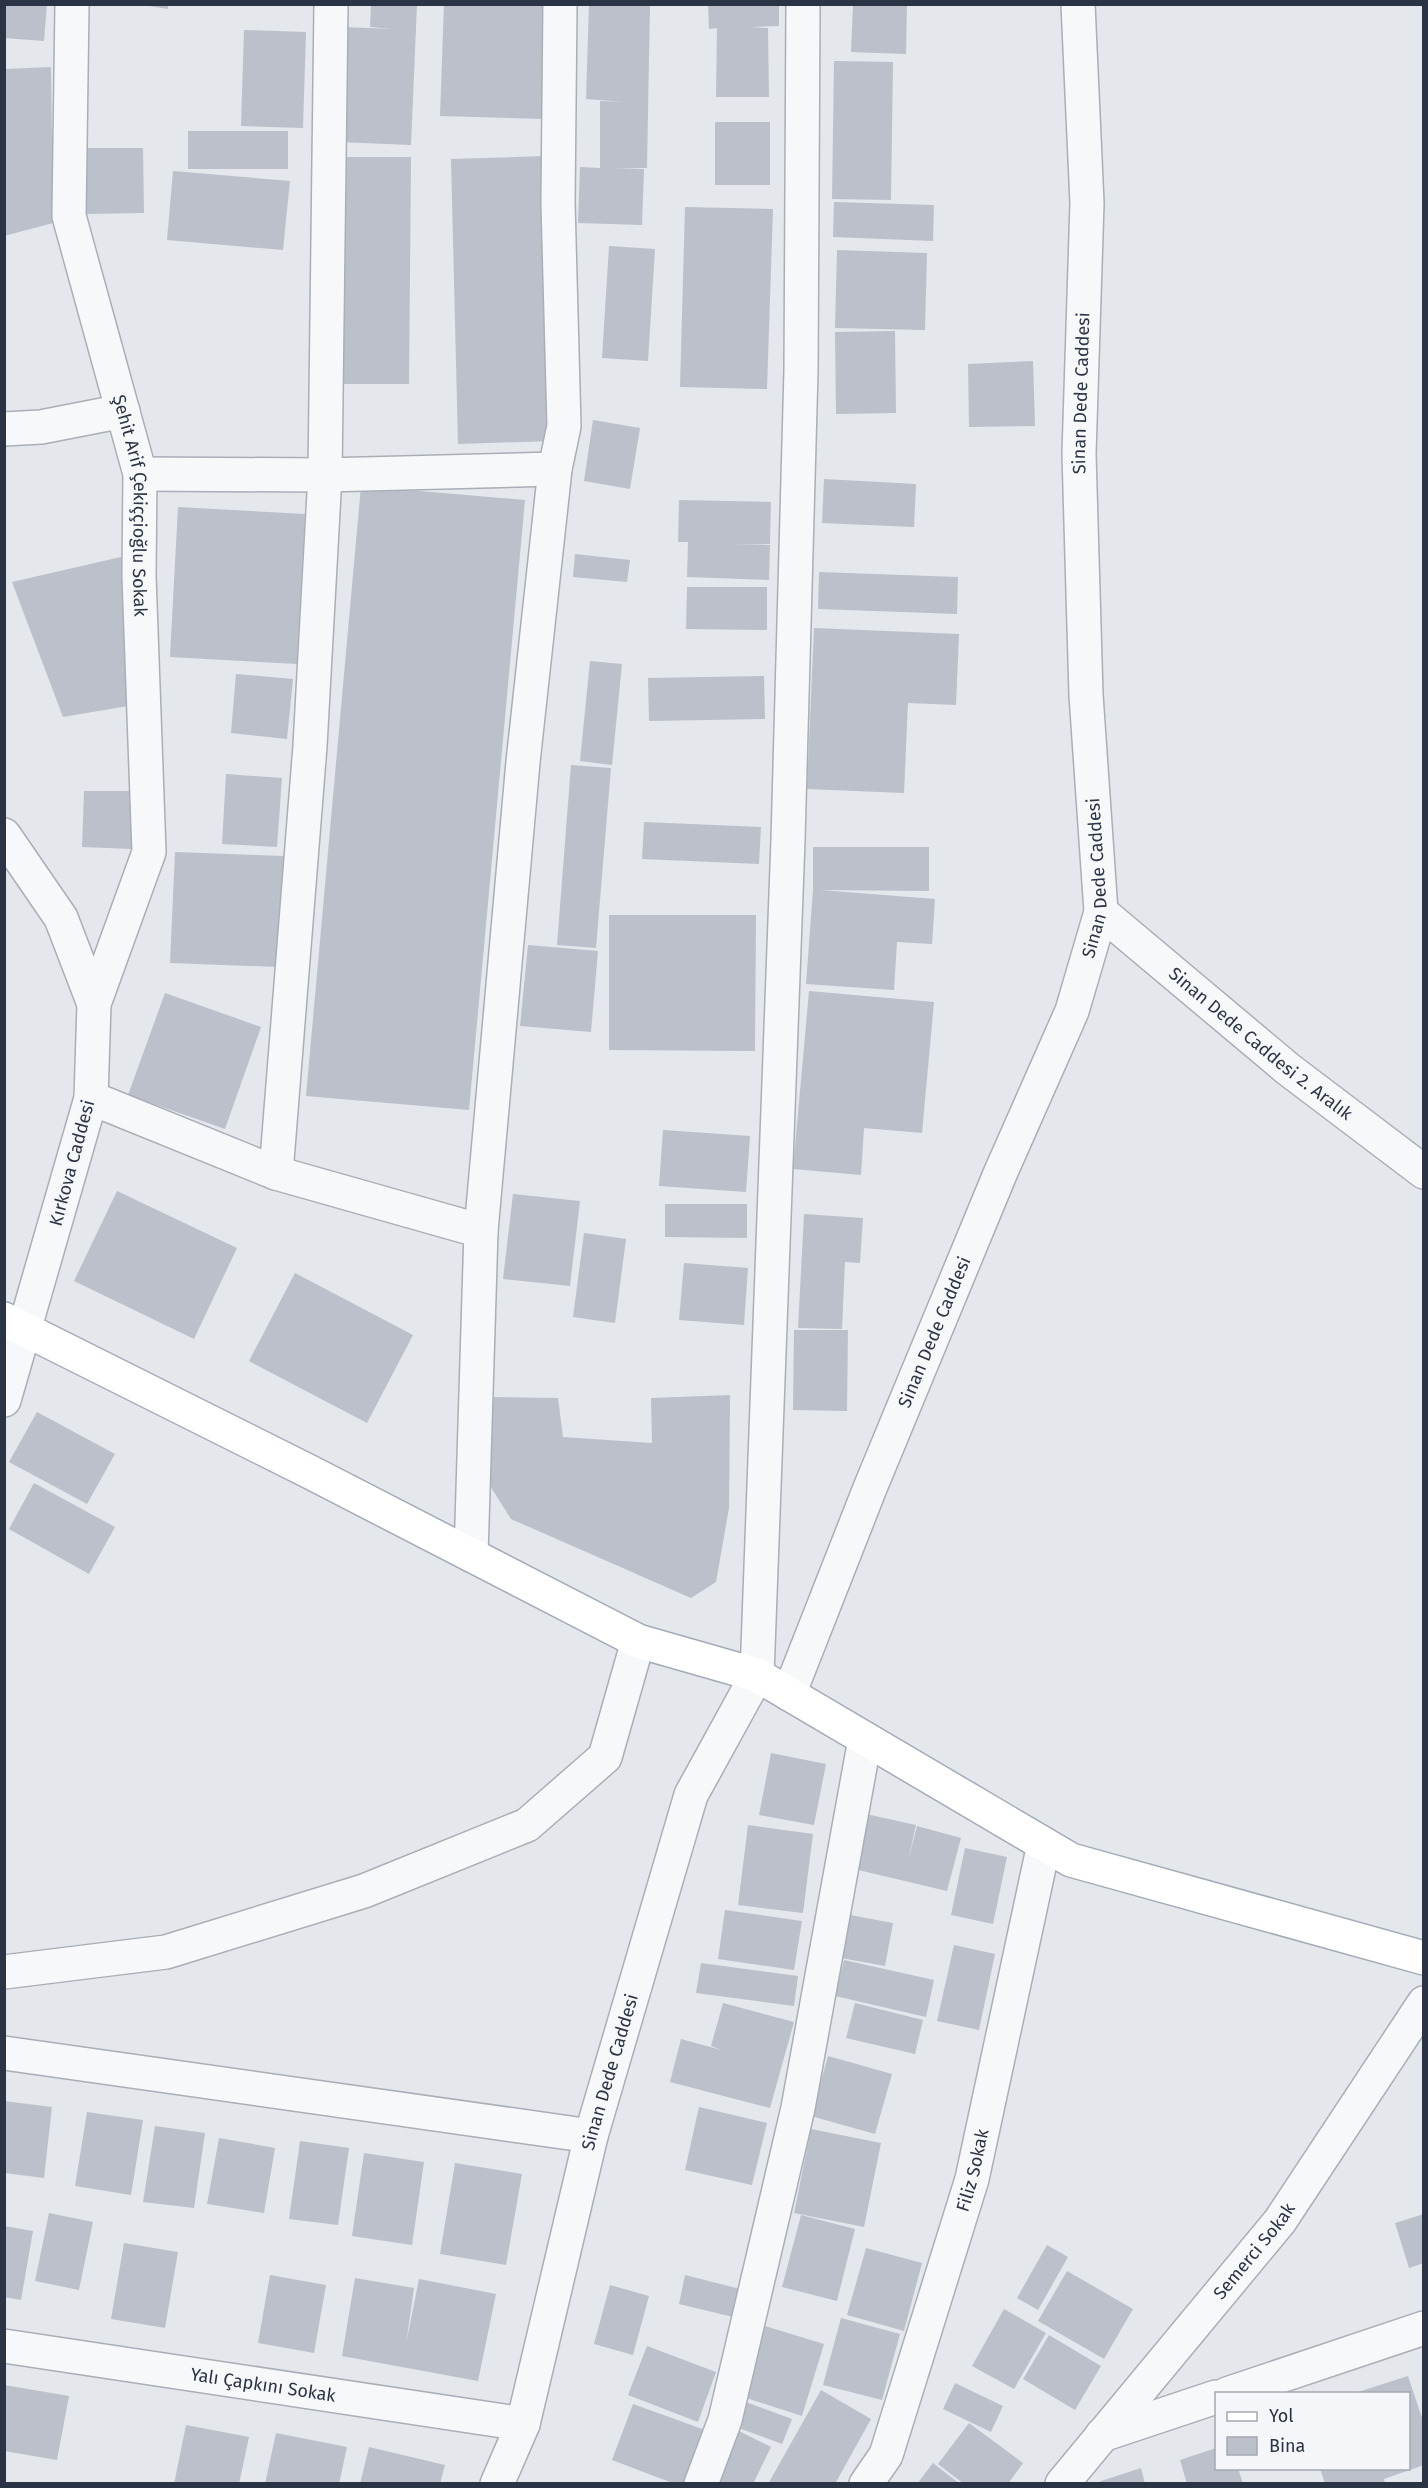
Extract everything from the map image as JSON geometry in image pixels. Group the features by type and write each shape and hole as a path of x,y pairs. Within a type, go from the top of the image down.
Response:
{"main road":[{"path":"11,1328 471,1555 638,1641 757,1675 1071,1860 1424,1959"}],"street":[{"name":"Şehit Arif Çekiççioğlu Sokak","path":"72,4 69,216 140,474 139,576 149,852 94,1004"},
{"path":"276,1173 310,746 325,475 331,4"},
{"path":"471,1555 481,1231 523,762 555,469 564,426 558,203 560,4"},
{"path":"757,1675 788,840 801,371 803,4"},
{"name":"Sinan Dede Caddesi","path":"789,1694 1000,1174 1072,1011 1101,912 1086,695 1079,454 1087,203 1078,4"},
{"path":"4,429 41,426 123,411"},
{"path":"140,474 325,475 555,469"},
{"name":"Kırkova Caddesi","path":"4,836 61,918 94,1004 91,1098 11,1328 4,1400"},
{"name":"Sinan Dede Caddesi 2. Aralık","path":"1101,912 1288,1069 1424,1172"},
{"path":"91,1098 276,1173 481,1231"},
{"path":"4,1972 166,1952 364,1891 527,1825 605,1757 638,1641"},
{"name":"Sinan Dede Caddesi","path":"497,2484 523,2424 591,2136 691,1795 757,1675"},
{"path":"701,2484 724,2420 798,2108 865,1739"},
{"name":"Filiz Sokak","path":"866,2484 886,2455 972,2179 1044,1844"},
{"name":"Semerci Sokak","path":"1062,2484 1280,2221 1424,2003"},
{"path":"4,2053 591,2136"},
{"path":"1233,2392 1424,2328"},
{"name":"Yalı Çapkını Sokak","path":"4,2346 523,2424"},
{"path":"1102,2435 1215,2397"}],"building":[{"path":"4,4 47,4 44,41 4,38"},
{"path":"137,4 168,4 168,9"},
{"path":"371,4 417,4 411,145 339,142 343,27 392,29 370,27"},
{"path":"444,4 547,4 543,119 440,116"},
{"path":"589,4 650,4 647,168 614,168 644,169 642,225 578,223 580,167 600,168 600,101 624,102 586,99"},
{"path":"708,4 779,4 779,26 749,27 768,28 769,97 716,97 717,28 709,29"},
{"path":"853,4 907,4 906,54 851,52"},
{"path":"244,30 306,32 303,128 241,126"},
{"path":"834,61 893,62 891,200 832,199"},
{"path":"51,67 53,223 4,236 4,69"},
{"path":"715,122 770,122 770,185 715,185"},
{"path":"188,131 288,131 288,169 188,169"},
{"path":"85,148 143,148 144,213 85,214"},
{"path":"546,156 553,441 458,444 451,159"},
{"path":"341,157 411,157 409,384 339,384"},
{"path":"173,171 290,181 283,250 167,240"},
{"path":"834,202 934,205 933,241 833,237"},
{"path":"685,207 773,209 767,389 680,387"},
{"path":"609,246 655,249 648,361 602,358"},
{"path":"837,250 927,253 925,330 835,328"},
{"path":"895,331 896,413 836,414 835,332"},
{"path":"1033,361 1035,426 969,427 968,364"},
{"path":"593,420 640,428 630,489 584,481"},
{"path":"824,479 916,484 914,527 822,523"},
{"path":"361,486 525,500 469,1110 306,1096"},
{"path":"679,500 771,502 770,544 735,544 770,545 769,580 687,577 688,542 678,542"},
{"path":"178,507 305,514 297,664 170,657"},
{"path":"134,554 134,705 63,717 12,582"},
{"path":"575,554 630,560 627,582 573,577"},
{"path":"819,572 958,577 957,614 818,609"},
{"path":"687,587 767,587 767,630 686,629"},
{"path":"814,628 959,634 956,705 908,703 904,793 807,789"},
{"path":"590,661 622,664 612,765 580,761"},
{"path":"236,674 293,679 287,739 231,733"},
{"path":"764,676 765,719 649,721 648,678"},
{"path":"571,765 611,768 596,948 557,945"},
{"path":"226,774 282,778 277,847 222,844"},
{"path":"84,791 134,791 132,849 82,847"},
{"path":"644,822 761,827 759,864 642,859"},
{"path":"813,847 929,847 929,891 820,890 935,899 932,944 897,942 894,990 806,984 813,890"},
{"path":"175,852 284,856 280,967 170,963"},
{"path":"609,915 756,915 755,1051 609,1050"},
{"path":"528,945 598,951 591,1032 520,1026"},
{"path":"809,991 934,1002 922,1133 864,1128 861,1175 793,1169"},
{"path":"165,993 261,1027 225,1129 128,1095"},
{"path":"663,1130 750,1136 746,1192 659,1186"},
{"path":"117,1191 237,1248 194,1339 74,1281"},
{"path":"513,1194 580,1201 570,1286 503,1279"},
{"path":"665,1204 747,1204 747,1238 665,1237"},
{"path":"804,1214 863,1218 860,1263 845,1262 842,1329 798,1328"},
{"path":"584,1233 626,1239 615,1323 573,1317"},
{"path":"684,1263 748,1268 744,1325 679,1320"},
{"path":"295,1273 413,1335 367,1423 249,1361"},
{"path":"794,1330 848,1330 847,1411 793,1410"},
{"path":"730,1395 729,1508 716,1582 691,1598 511,1519 482,1473 485,1397 558,1398 563,1437 652,1443 651,1398"},
{"path":"37,1412 115,1454 87,1504 9,1462"},
{"path":"34,1483 115,1527 89,1574 9,1529"},
{"path":"771,1753 826,1764 814,1825 759,1815"},
{"path":"866,1814 916,1825 908,1861 917,1826 961,1838 947,1891 854,1869"},
{"path":"748,1825 813,1834 803,1913 738,1905"},
{"path":"965,1848 1007,1857 993,1924 951,1915"},
{"path":"725,1910 802,1921 794,1970 718,1959"},
{"path":"850,1915 893,1923 885,1966 841,1958"},
{"path":"954,1945 995,1954 979,2030 937,2021"},
{"path":"844,1960 934,1980 926,2017 835,1996"},
{"path":"701,1963 798,1976 794,2006 696,1993"},
{"path":"723,2003 794,2022 770,2108 670,2082 681,2039 721,2050 711,2046"},
{"path":"855,2003 923,2020 915,2054 846,2038"},
{"path":"828,2056 892,2074 875,2134 811,2116"},
{"path":"4,2101 52,2107 44,2178 4,2173"},
{"path":"699,2107 767,2123 752,2185 685,2170"},
{"path":"87,2112 143,2120 131,2195 75,2186"},
{"path":"155,2126 205,2133 194,2208 143,2202"},
{"path":"811,2129 881,2143 864,2227 794,2213"},
{"path":"219,2138 275,2148 264,2213 207,2204"},
{"path":"300,2141 349,2148 338,2225 289,2219"},
{"path":"364,2153 424,2162 412,2245 352,2236"},
{"path":"455,2163 522,2174 506,2265 440,2254"},
{"path":"49,2213 93,2222 79,2290 35,2281"},
{"path":"1424,2214 1424,2263 1409,2268 1395,2223"},
{"path":"801,2215 855,2229 837,2301 782,2287"},
{"path":"4,2226 33,2231 21,2300 4,2297"},
{"path":"124,2243 178,2252 165,2328 111,2319"},
{"path":"1047,2245 1068,2257 1038,2310 1017,2298"},
{"path":"866,2248 922,2263 904,2331 847,2315"},
{"path":"1067,2271 1133,2309 1104,2359 1038,2321"},
{"path":"270,2275 326,2285 314,2353 258,2343"},
{"path":"685,2275 740,2289 733,2317 679,2304"},
{"path":"355,2278 414,2288 406,2344 419,2279 496,2294 478,2381 342,2356"},
{"path":"610,2285 649,2296 633,2355 594,2344"},
{"path":"1004,2309 1046,2333 1014,2389 972,2366"},
{"path":"841,2318 900,2334 882,2400 823,2385"},
{"path":"765,2326 824,2344 802,2416 743,2397"},
{"path":"1049,2335 1101,2366 1075,2410 1023,2379"},
{"path":"647,2346 716,2372 698,2422 628,2395"},
{"path":"1408,2376 1424,2424 1424,2465 1410,2470 1410,2392 1358,2392"},
{"path":"955,2383 1003,2406 991,2432 943,2409"},
{"path":"4,2385 69,2396 57,2460 4,2451"},
{"path":"821,2390 871,2419 835,2484 768,2484"},
{"path":"746,2402 792,2419 782,2444 736,2427"},
{"path":"633,2404 705,2430 685,2484 675,2484 612,2460"},
{"path":"969,2423 1023,2463 1008,2484 964,2484 938,2464"},
{"path":"186,2425 249,2437 239,2484 174,2484"},
{"path":"737,2430 771,2447 753,2484 716,2484"},
{"path":"276,2433 347,2447 339,2484 265,2484"},
{"path":"369,2447 445,2465 440,2484 360,2484"},
{"path":"1215,2448 1215,2470 1239,2470 1243,2484 1187,2484 1180,2460"},
{"path":"933,2463 960,2484 917,2484"},
{"path":"1141,2468 1145,2484 1095,2484 1095,2483"},
{"path":"1321,2470 1410,2470 1384,2479 1385,2484 1325,2484"}]}
